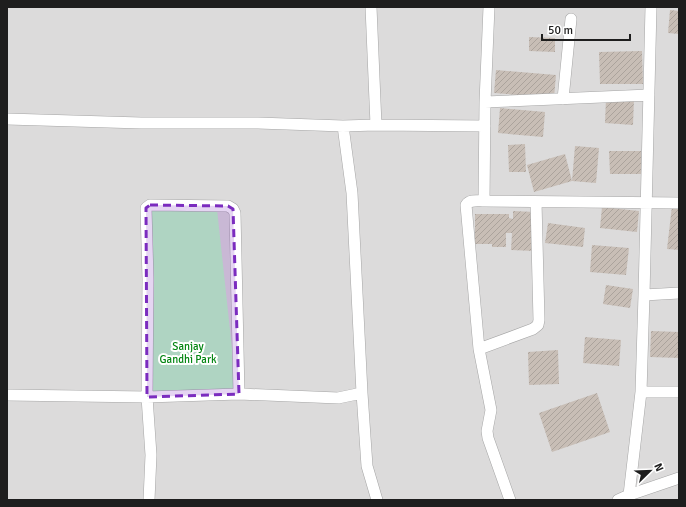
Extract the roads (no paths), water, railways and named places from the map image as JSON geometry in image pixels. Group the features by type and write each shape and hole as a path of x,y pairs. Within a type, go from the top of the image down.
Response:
{"street":[{"path":"371,7 376,125"},
{"path":"484,201 485,102 489,7"},
{"path":"629,495 641,392 651,7"},
{"path":"563,100 571,19"},
{"path":"485,102 563,100 649,95"},
{"path":"7,119 141,123 258,123 343,126 485,126"},
{"path":"343,126 352,193 367,466 376,500"},
{"path":"510,500 488,438 487,431 491,410 479,349 466,205 470,201 679,203"},
{"path":"479,349 538,326 536,202"},
{"path":"149,500 151,455 147,397 148,279 146,208 153,204 228,206 233,209 235,213 239,394"},
{"path":"644,295 679,293"},
{"path":"641,392 679,392"},
{"path":"7,395 147,397 239,394 338,398 362,393"},
{"path":"618,500 679,478"}],"park label":[{"name":"Sanjay Gandhi Park","path":"188,352"}]}
